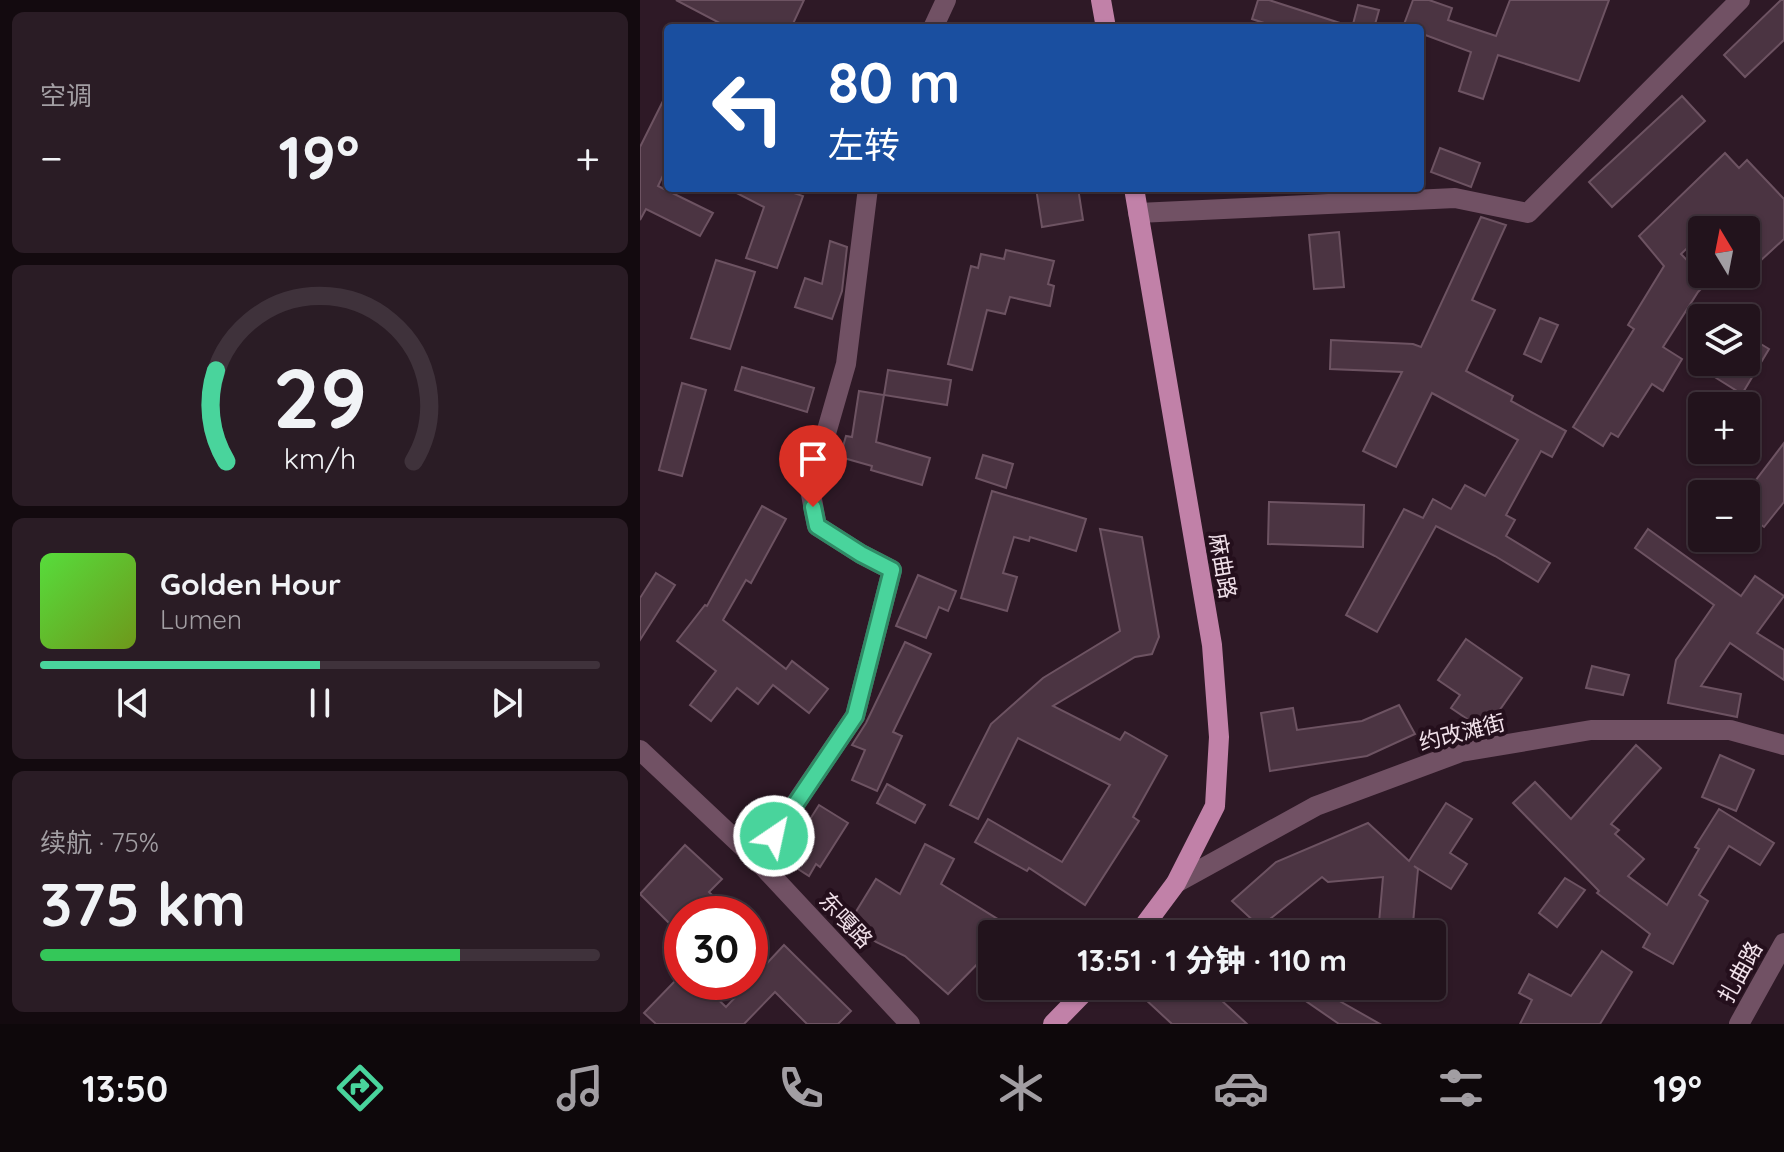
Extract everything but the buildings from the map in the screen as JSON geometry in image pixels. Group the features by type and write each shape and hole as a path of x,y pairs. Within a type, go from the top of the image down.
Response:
{"main road":[{"path":"1101,0 1105,24"},
{"name":"麻曲路","path":"1135,192 1212,645 1219,737 1215,806 1176,883 1148,920"},
{"path":"1053,1024 1076,1000"}],"street":[{"path":"935,24 946,0"},
{"path":"1138,213 1455,198 1528,213 1740,0"},
{"path":"757,860 855,716 892,570 817,526 810,489 846,364 868,192"},
{"name":"约改滩街","path":"1176,883 1316,806 1461,752 1591,730 1730,730 1784,745"},
{"name":"东嘎路","path":"640,750 757,860 910,1024"},
{"name":"扎曲路","path":"1739,1024 1784,943"}],"route":[{"path":"774,836 855,716 892,570 817,526 813,507"}]}
